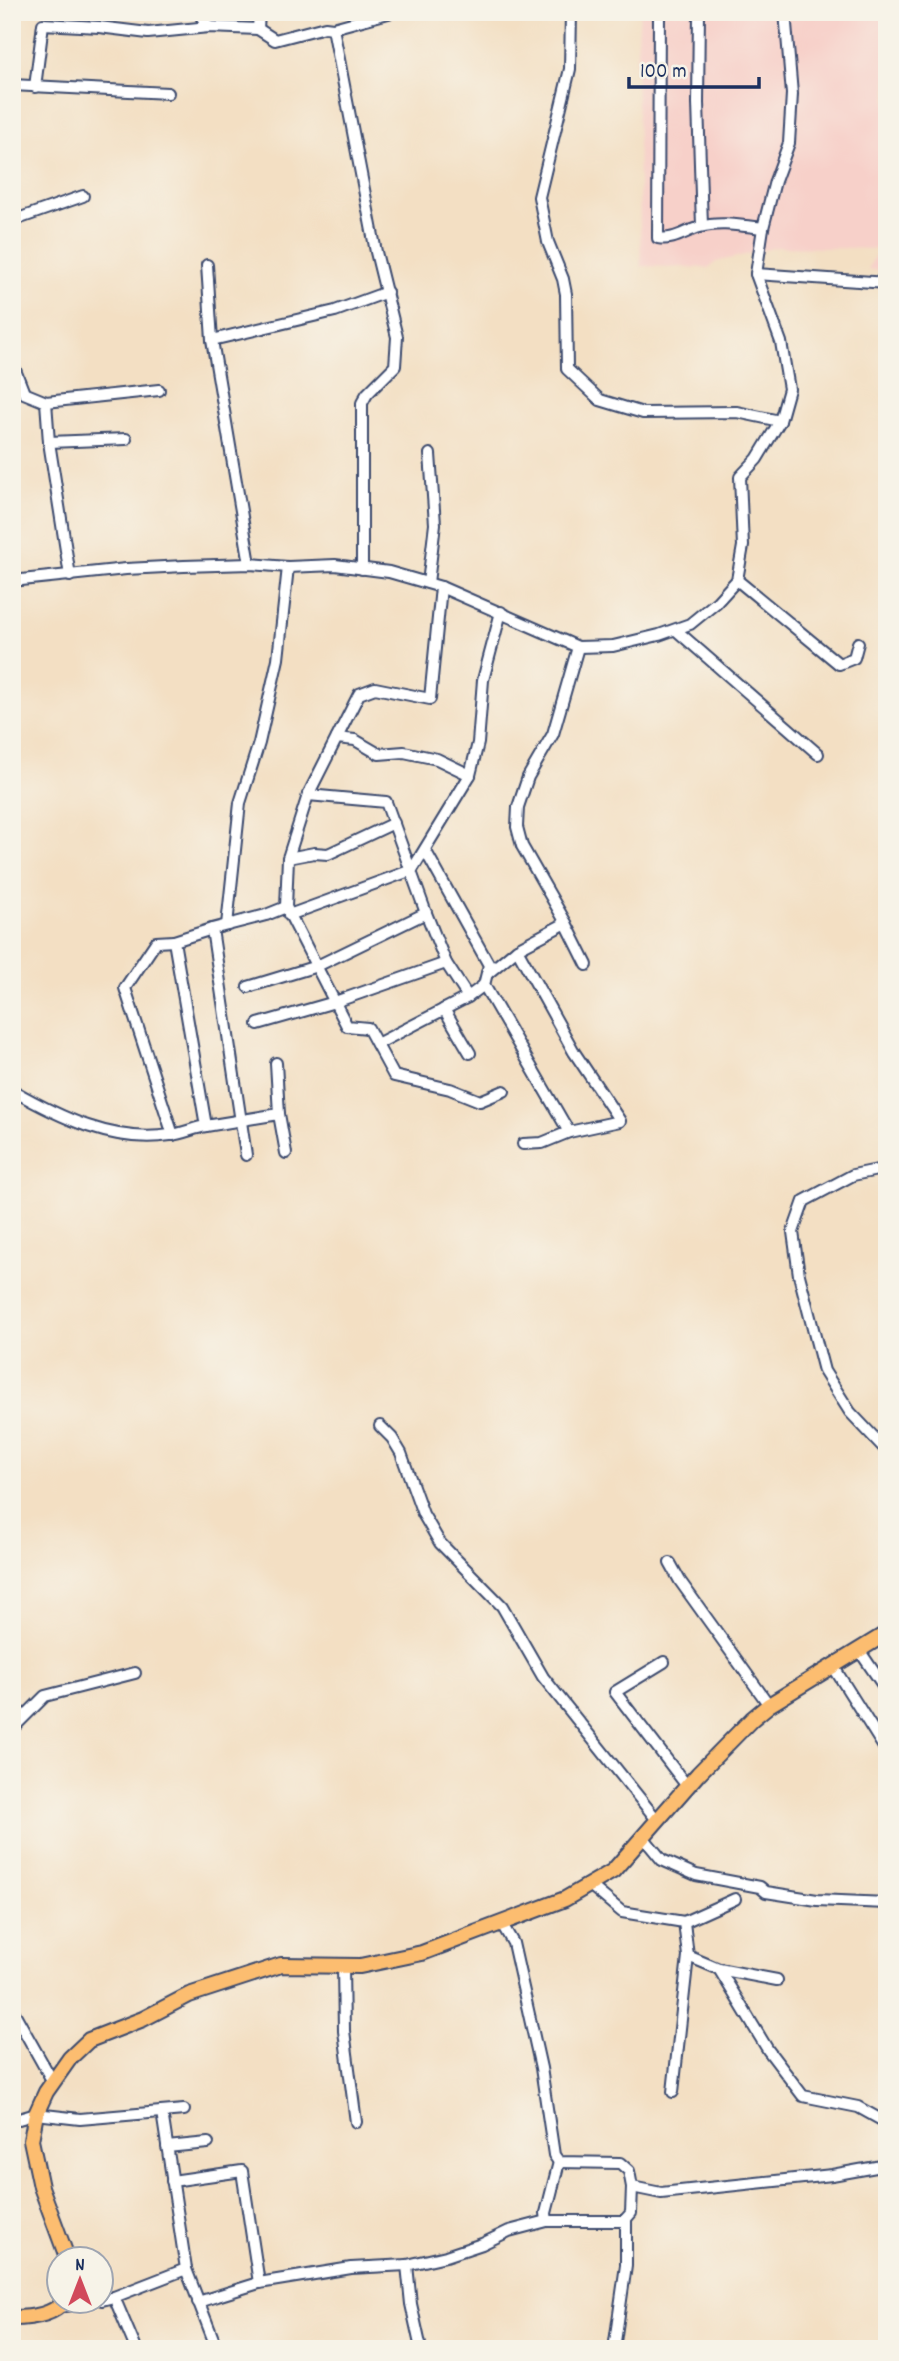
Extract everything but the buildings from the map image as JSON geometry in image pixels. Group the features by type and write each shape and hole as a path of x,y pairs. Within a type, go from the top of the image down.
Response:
{"main road":[{"path":"63,2246 41,2187 31,2140 36,2114 53,2082 70,2058 89,2040 143,2019 189,1995 281,1965 359,1966 422,1953 502,1924 591,1886 613,1871 687,1786 752,1719 769,1705 887,1633"},
{"path":"12,2318 38,2316 46,2312"}],"street":[{"path":"49,25 50,12"},
{"path":"198,12 209,27"},
{"path":"258,29 259,12"},
{"path":"35,87 43,24 148,33 209,27 258,29 275,40 392,12"},
{"path":"571,12 570,69 539,197 548,242 566,294 567,369 600,400 643,413 737,412 780,421"},
{"path":"659,12 657,238 667,240 702,226 728,224 763,228"},
{"path":"699,12 698,103 702,226"},
{"path":"12,581 126,569 250,564 288,567 335,565 389,572 441,587 578,647 613,646 690,624 717,602 737,580 743,546 740,477 757,458 780,421 789,388 781,342 756,274 763,228 775,181 789,144 792,94 785,12"},
{"path":"333,28 376,252 397,337 395,366 367,394 362,403 362,569"},
{"path":"12,86 168,93"},
{"path":"12,221 83,195"},
{"path":"207,265 212,340 250,564"},
{"path":"756,274 887,283"},
{"path":"212,340 335,311 387,292"},
{"path":"12,362 24,393 46,402 159,390"},
{"path":"46,402 49,442 70,576"},
{"path":"49,442 126,439"},
{"path":"428,583 435,524 430,454"},
{"path":"227,925 240,803 259,743 278,659 288,567"},
{"path":"737,580 839,664 854,658 858,643"},
{"path":"441,587 430,699 375,688 359,694 308,795 288,858 288,911 347,1026 368,1028 394,1076 450,1089 480,1101 504,1091"},
{"path":"173,1135 125,988 156,942 174,941 288,911 412,870 470,775 478,743 483,680 501,612"},
{"path":"676,630 818,754"},
{"path":"578,647 553,734 522,790 517,827 522,846 587,965"},
{"path":"337,738 355,740 379,754 404,752 437,759 470,775"},
{"path":"308,795 386,802 446,963 468,997"},
{"path":"288,858 314,853 328,854 394,823"},
{"path":"425,850 489,965 485,980 569,1132"},
{"path":"248,986 317,966 426,913"},
{"path":"377,1044 468,997 517,949 566,923"},
{"path":"212,929 246,1154"},
{"path":"174,941 206,1126"},
{"path":"517,949 574,1052 620,1121 569,1132 541,1143 523,1144"},
{"path":"258,1024 335,1002 446,963"},
{"path":"444,1009 470,1053"},
{"path":"276,1063 279,1114 286,1153"},
{"path":"12,1090 71,1121 129,1136 173,1135 206,1126 279,1114"},
{"path":"887,1168 853,1175 804,1201 793,1232 799,1275 824,1371 850,1412 887,1451"},
{"path":"380,1426 392,1438 401,1453 423,1514 440,1543 502,1606 543,1676 657,1821"},
{"path":"670,1563 769,1705"},
{"path":"859,1650 887,1691"},
{"path":"664,1662 615,1692 687,1786"},
{"path":"833,1666 887,1752"},
{"path":"12,1729 45,1696 135,1672"},
{"path":"643,1837 662,1860 696,1875 760,1887 766,1892 817,1900 887,1903"},
{"path":"591,1886 622,1912 684,1922 735,1899"},
{"path":"673,2092 688,1956 684,1922"},
{"path":"502,1924 513,1943 541,2068 554,2155 559,2162 546,2213 547,2221"},
{"path":"688,1956 719,1969 777,1980"},
{"path":"343,1966 344,2031 356,2122"},
{"path":"719,1969 768,2050 803,2096 858,2107 885,2122 887,2126"},
{"path":"12,2009 53,2082"},
{"path":"12,2121 36,2114 80,2119 184,2110"},
{"path":"162,2112 186,2269 217,2349"},
{"path":"167,2147 208,2143"},
{"path":"198,2302 259,2283 351,2268 407,2265 446,2256 509,2231 547,2221 624,2221 631,2213 632,2187 629,2171 620,2163 559,2162"},
{"path":"632,2187 661,2193 832,2175 887,2165"},
{"path":"172,2181 242,2171 259,2283"},
{"path":"614,2349 626,2265 625,2219"},
{"path":"407,2265 411,2304 421,2349"},
{"path":"116,2296 186,2269"},
{"path":"116,2302 136,2349"}],"shaded area":[{"path":"640,12 887,12 887,273 868,269 878,249 777,247 716,262 709,268 641,266 636,63"}]}
